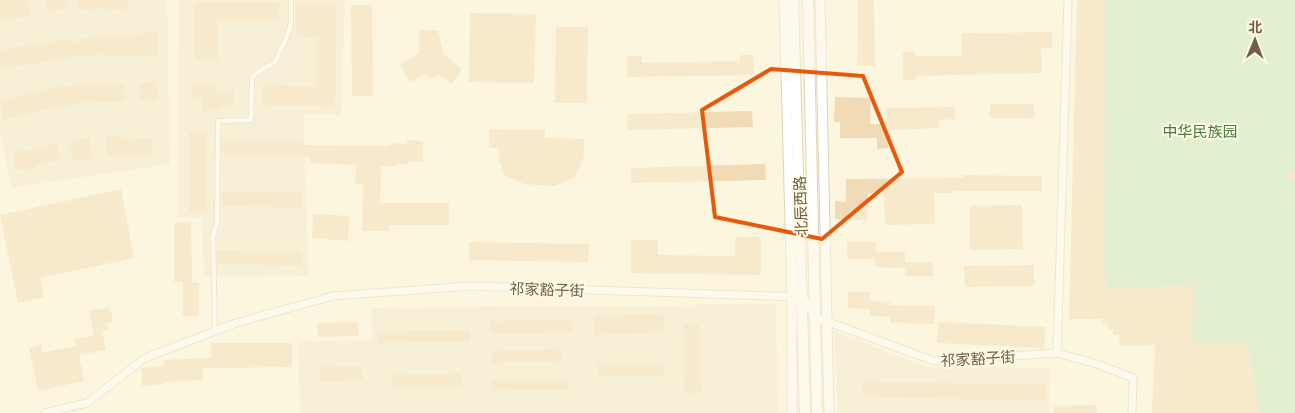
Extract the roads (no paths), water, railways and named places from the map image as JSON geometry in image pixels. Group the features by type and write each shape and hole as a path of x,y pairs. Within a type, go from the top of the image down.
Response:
{"main road":[{"name":"北辰西路","path":"793,0 805,413"},
{"name":"北辰西路","path":"808,0 817,413"}],"street":[{"name":"北辰西路","path":"784,0 792,297 792,413"},
{"name":"北辰西路","path":"820,0 829,413"},
{"path":"1056,353 1068,0"},
{"name":"祁家豁子街","path":"45,413 87,403 145,358 236,323 333,296 470,286 803,298"},
{"path":"803,298 815,317"},
{"name":"祁家豁子街","path":"815,317 934,361 1056,353 1097,364 1132,378 1132,413"}],"lane":[{"path":"215,331 213,236 217,222 218,121 251,120 252,77 275,62 291,24 291,0"}],"park label":[{"name":"中华民族园","path":"1200,131"}]}
